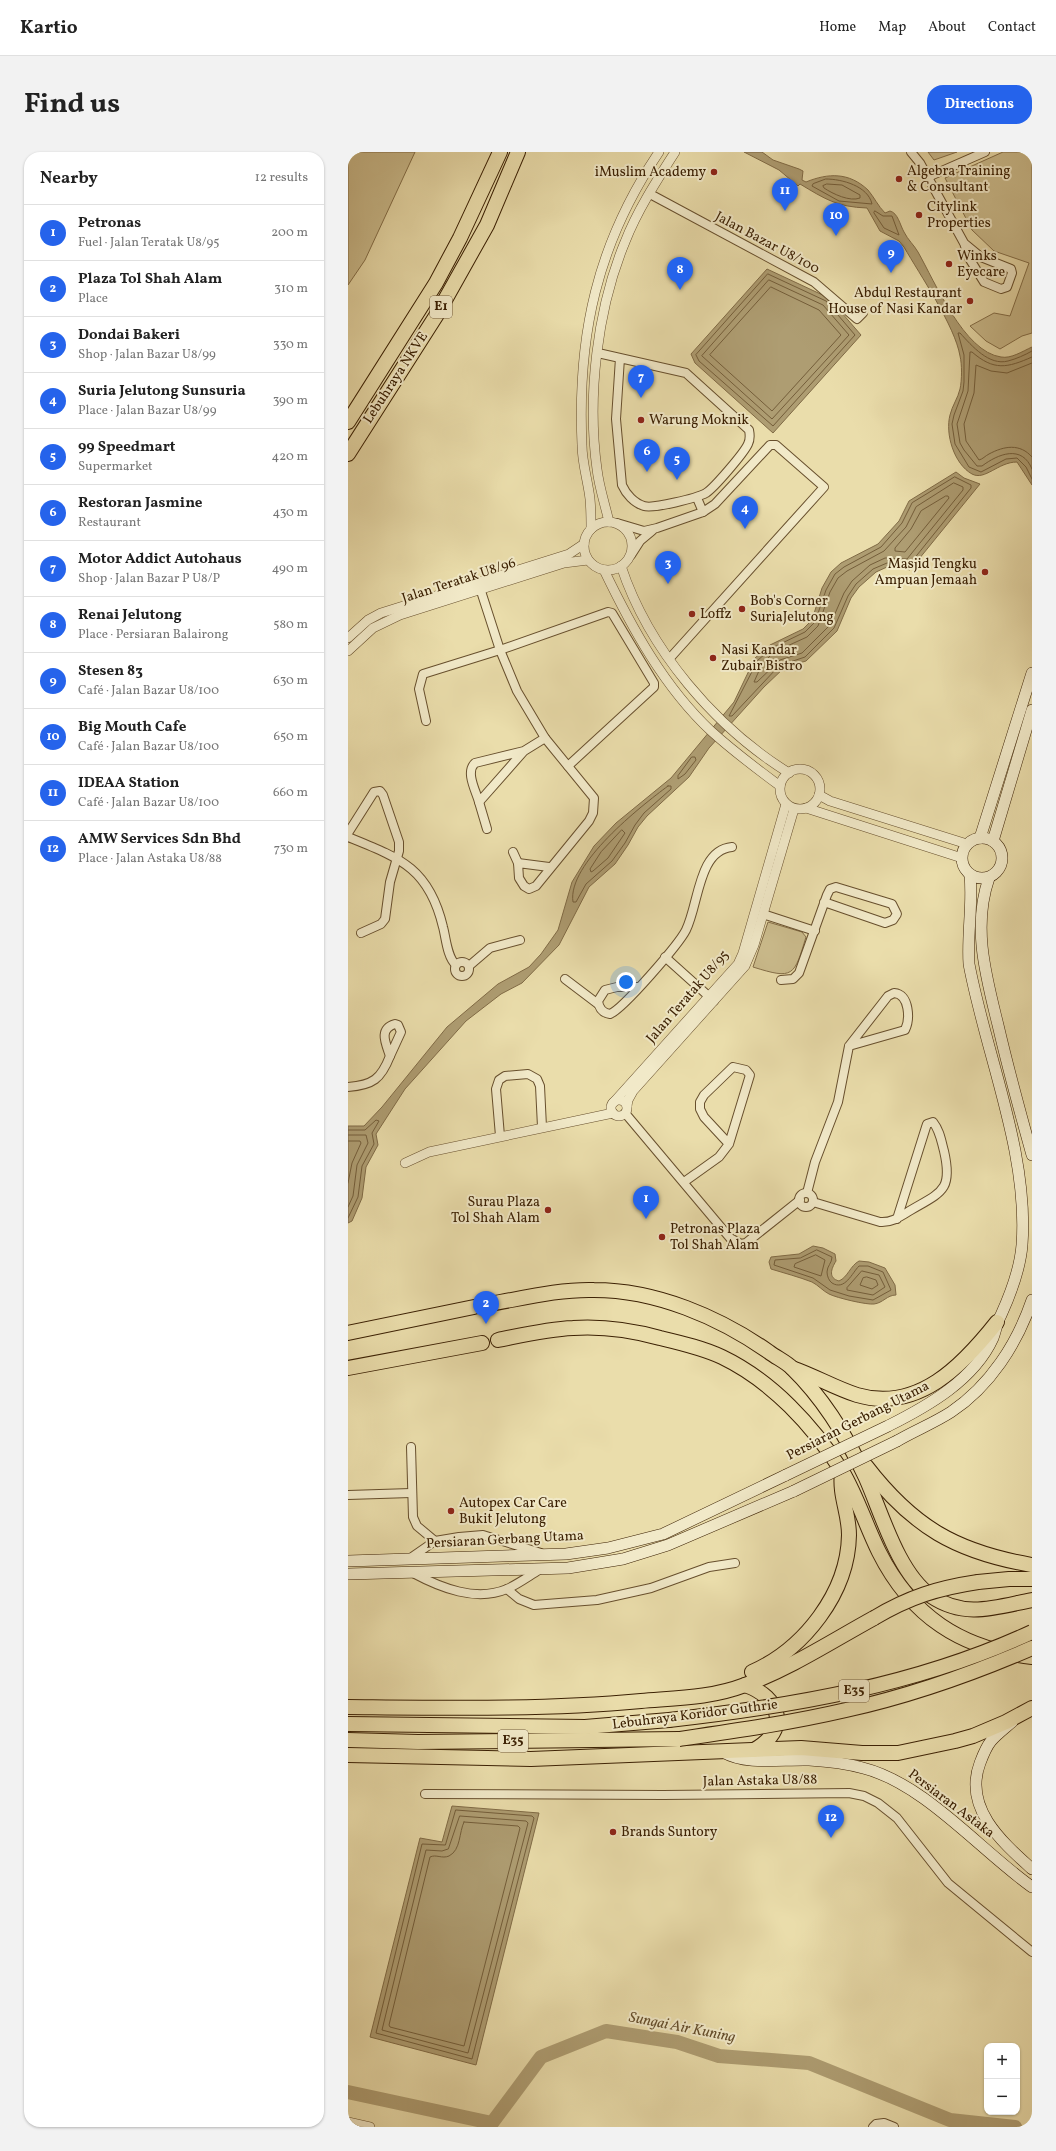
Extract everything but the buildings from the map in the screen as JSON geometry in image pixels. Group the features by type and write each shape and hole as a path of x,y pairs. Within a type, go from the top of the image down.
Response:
{"highway":[{"name":"Lebuhraya NKVE","path":"348,422 436,282 464,232 500,152"},
{"name":"Lebuhraya NKVE","path":"348,454 436,316 487,224 518,152"},
{"path":"490,1304 575,1290 601,1290 637,1294 691,1310 753,1341 792,1368 867,1397 887,1398 906,1396 944,1378 975,1351 997,1322"},
{"path":"348,1333 474,1307"},
{"path":"498,1340 558,1329 598,1327 632,1331 708,1351 738,1366 768,1388 811,1428 842,1471 880,1553 903,1591 914,1604 934,1621 971,1643 986,1648 1032,1657"},
{"path":"348,1368 482,1343"},
{"path":"792,1368 829,1413 855,1456 900,1557 912,1575 930,1595 944,1604 974,1611 1032,1600"},
{"path":"855,1456 863,1462 886,1492 931,1530 968,1550 1005,1560 1032,1565"},
{"path":"661,1700 749,1674 764,1667 784,1652 817,1619 835,1594 847,1555 848,1526 841,1495 842,1471"},
{"path":"348,1707 539,1707 689,1698 713,1694 745,1685 794,1664 898,1604 938,1588 1009,1578 1032,1579"},
{"name":"Lebuhraya Koridor Guthrie","path":"348,1724 585,1727 745,1712 827,1697 891,1682 948,1665 1032,1632"},
{"name":"Lebuhraya Koridor Guthrie","path":"348,1740 426,1742 679,1739 763,1726 871,1704 956,1678 1032,1648"},
{"path":"745,1685 761,1691 768,1698 774,1706 777,1718 773,1734 761,1746 754,1750"},
{"path":"348,1755 531,1759 800,1748 862,1753 912,1751 973,1736 1026,1711"}],"main road":[{"path":"980,838 1032,673"},
{"path":"993,841 1032,710"},
{"path":"962,858 967,844 980,838 993,841 998,845 1003,857 999,870 989,878 983,900 982,954 1002,1042 1032,1155"},
{"name":"Persiaran Gerbang Utama","path":"348,1561 547,1555 608,1548 663,1534 888,1426 939,1397 967,1373 982,1356 993,1338 997,1322 1013,1286 1018,1270 1022,1246 1022,1212 1019,1169 969,964 968,936 971,897 970,875 966,870 962,858"},
{"path":"970,875 976,878 989,878"},
{"name":"Persiaran Gerbang Utama","path":"348,1574 539,1570 568,1568 623,1559 668,1546 794,1492 950,1413 979,1388 998,1366 1011,1347 1032,1300"},
{"name":"Persiaran Astaka","path":"1026,1711 988,1745 977,1773 976,1787 978,1802 988,1824 1004,1844 1032,1869"},
{"name":"Persiaran Astaka","path":"723,1752 730,1756 745,1759 830,1761 864,1768 885,1775 910,1789 1032,1887"}],"street":[{"path":"659,152 618,223 601,266 590,306 584,347 581,412 582,447 590,500 591,529 584,544 588,560 598,568 604,570 610,570 621,566 646,534 657,528 703,512 715,504 770,445 773,444 824,488 670,658"},
{"path":"631,555 632,540 628,533 613,523 597,469 593,431 594,393 598,353 605,306 624,242 675,152"},
{"path":"911,152 928,177 964,243 969,258 986,284 1001,289 1007,287 1012,272 1011,269 981,257 964,243"},
{"path":"928,177 986,152"},
{"name":"Jalan Bazar U8/100","path":"650,194 814,282 857,319 863,313"},
{"path":"598,353 620,358 686,373 749,430 749,440 745,449 714,487 697,498 644,506 626,492 622,485 616,419 620,358"},
{"path":"697,498 703,512"},
{"path":"591,529 603,523 613,523 644,530 657,528"},
{"name":"Jalan Teratak U8/96","path":"348,651 358,640 386,621 569,554 584,544"},
{"name":"Jalan Teratak U8/96","path":"348,638 368,620 381,613 564,563 588,560"},
{"path":"621,566 627,585 645,620 670,658 701,699 721,722 741,739 789,773"},
{"path":"604,570 633,628 672,687 691,710 731,748 780,786"},
{"path":"479,586 500,650 517,691 545,738 591,793 595,804 589,821 549,867 536,886 529,889 524,886 519,878 518,863 513,852"},
{"path":"426,721 419,689 423,674 500,650 608,612 614,614 628,643 654,683 654,687 568,766"},
{"path":"479,802 524,751 545,738"},
{"path":"487,829 470,772 472,765 524,751"},
{"path":"806,808 811,806 819,795 818,781 814,776 802,770 789,773 785,776 780,786 780,793 790,806 806,808 962,858"},
{"path":"348,833 374,792 380,791 384,795 399,842 397,858 390,882 385,920 381,924 361,933"},
{"path":"819,795 830,801 967,844"},
{"name":"Jalan Teratak U8/95","path":"613,1108 712,999 745,966 763,914 790,806"},
{"name":"Jalan Teratak U8/95","path":"626,1110 628,1100 633,1091 712,999 734,969 743,953 790,806"},
{"path":"348,837 397,858 410,866 423,879 434,895 440,911 451,957 456,965 456,974 462,976 468,973 469,966 490,948 520,940"},
{"path":"565,979 598,1004 604,1013 612,1013 638,987 680,940 687,929 710,858 723,848 732,847"},
{"path":"518,863 549,867"},
{"path":"781,980 793,979 799,974 824,902 830,889 836,887 892,904 897,914 893,920 885,923 824,902"},
{"path":"763,914 815,931"},
{"path":"665,957 712,999"},
{"path":"456,965 462,961 469,966"},
{"path":"598,1004 600,996 605,990 617,987 638,987"},
{"path":"405,1163 429,1152 542,1127 613,1108 622,1101 626,1110 730,1238 741,1244 746,1243 800,1200 802,1195 807,1193 815,1162 838,1102 849,1046 888,996 894,993 902,997 906,1004 909,1017 905,1030 849,1046"},
{"path":"348,1087 365,1085 380,1077 390,1056"},
{"path":"684,1182 719,1157 729,1144 750,1075 746,1070 734,1067 704,1095 700,1102 700,1110 704,1117 729,1144"},
{"path":"500,1136 496,1089 499,1080 505,1076 528,1074 537,1079 540,1086 542,1127"},
{"path":"613,1108 619,1116 626,1110"},
{"path":"813,1202 887,1223 897,1219 938,1194 946,1184 949,1170 939,1130 933,1122 927,1124 897,1219"},
{"path":"807,1193 811,1196 813,1202"},
{"path":"800,1200 802,1205 806,1206 810,1206 813,1202"},
{"path":"411,1447 411,1493 413,1517 417,1526 427,1536 435,1540"},
{"path":"348,1495 411,1493"},
{"path":"408,1559 435,1540 483,1536 547,1555"},
{"path":"507,1589 519,1599 534,1605 597,1600 651,1588 709,1566 735,1563"},
{"path":"413,1573 429,1582 451,1590 475,1594 496,1592 507,1589 539,1570"},
{"name":"Jalan Astaka U8/88","path":"425,1794 664,1795 849,1793 864,1796 878,1802 897,1818 948,1883 1032,1952"},
{"path":"348,2122 370,2127"},
{"path":"873,2127 876,2124 884,2122 894,2127"}],"shaded area":[{"path":"348,152 415,152 365,260 348,285"},
{"path":"928,152 957,152 934,160"},
{"path":"1003,152 1032,152 1032,333 1022,336 1000,349 986,341 970,326 994,313 1010,316 1029,263 994,251 972,230 945,178"},
{"path":"768,922 802,932 806,937 795,967 790,972 785,974 753,967"}],"water":[{"path":"744,152 762,152 773,160 799,169 803,171 802,180 806,182 822,177 838,176 846,177 861,184 868,190 885,213 890,211 895,214 952,314 975,343 988,352 1001,357 1009,357 1032,347 1032,485 1017,462 1004,465 982,475 977,475 972,474 966,469 956,456 950,439 949,423 951,412 960,389 962,372 957,344 936,301 899,241 880,231 867,208 847,206 824,198 800,184 798,186 779,170"},
{"path":"767,269 829,298 861,335 773,433 695,363 691,354"},
{"path":"956,472 964,478 980,484 910,570 895,566 887,567 876,572 859,587 851,598 837,631 806,661 785,667 764,687 709,748 689,777 647,816 638,827 615,864 589,887 559,945 522,983 501,994 466,1021 405,1089 376,1134 378,1145 366,1167 362,1198 352,1221 348,1223 348,1126 364,1126 382,1107 447,1027 498,984 529,967 541,954 558,930 572,882 594,846 616,823 671,778 734,702 755,658 770,645 803,629 812,620 822,588 831,572 841,563 878,544 899,521 909,501"},
{"path":"813,1246 823,1248 835,1254 836,1261 833,1267 832,1275 833,1278 839,1281 845,1277 853,1266 859,1261 869,1262 885,1268 895,1285 896,1295 890,1296 874,1304 859,1302 833,1296 812,1282 771,1269 769,1262 771,1257 799,1254"},
{"path":"452,1806 539,1813 476,2065 370,2037 420,1838 442,1842"}],"waterway":[{"name":"Sungai Air Kuning","path":"348,2092 492,2123 541,2057 606,2031 677,2042 719,2056 809,2063 950,2120 1015,2127"}],"place":[{"name":"iMuslim Academy","path":"714,172"},
{"name":"Algebra Training & Consultant","path":"899,179"},
{"name":"IDEAA Station","path":"785,211"},
{"name":"Citylink Properties","path":"919,215"},
{"name":"Big Mouth Cafe","path":"836,236"},
{"name":"Winks Eyecare","path":"949,264"},
{"name":"Stesen 83","path":"891,273"},
{"name":"Renai Jelutong","path":"680,290"},
{"name":"Abdul Restaurant House of Nasi Kandar","path":"970,301"},
{"name":"Motor Addict Autohaus","path":"641,398"},
{"name":"Warung Moknik","path":"641,420"},
{"name":"Restoran Jasmine","path":"647,472"},
{"name":"99 Speedmart","path":"677,480"},
{"name":"Suria Jelutong Sunsuria","path":"745,529"},
{"name":"Masjid Tengku Ampuan Jemaah","path":"985,572"},
{"name":"Dondai Bakeri","path":"668,584"},
{"name":"Bob's Corner SuriaJelutong","path":"742,609"},
{"name":"Loffz","path":"692,614"},
{"name":"Nasi Kandar Zubair Bistro","path":"713,658"},
{"name":"Surau Plaza Tol Shah Alam","path":"548,1210"},
{"name":"Petronas","path":"646,1219"},
{"name":"Petronas Plaza Tol Shah Alam","path":"662,1237"},
{"name":"Plaza Tol Shah Alam","path":"486,1324"},
{"name":"Autopex Car Care Bukit Jelutong","path":"451,1511"},
{"name":"Brands Suntory","path":"613,1832"},
{"name":"AMW Services Sdn Bhd","path":"831,1838"}]}
